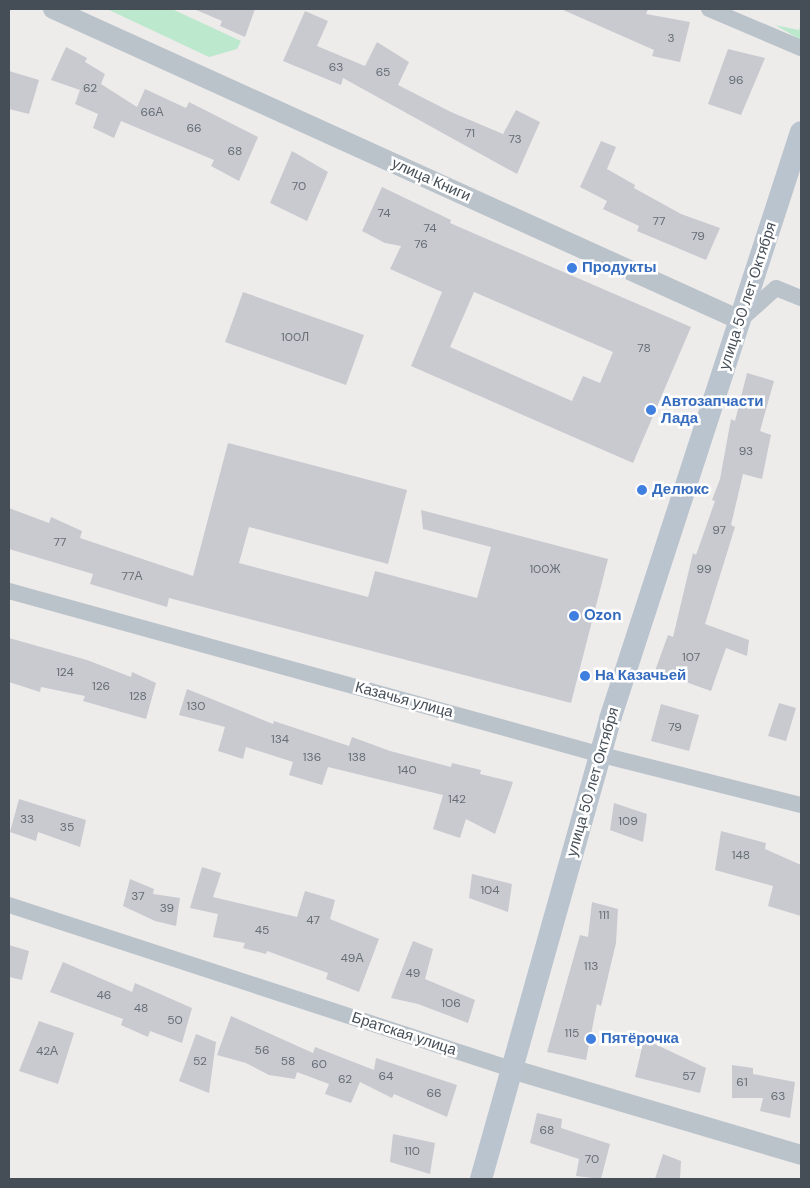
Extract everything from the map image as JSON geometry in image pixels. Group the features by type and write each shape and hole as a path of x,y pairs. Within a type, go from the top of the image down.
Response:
{"main road":[{"name":"улица 50 лет Октября","path":"481,1179 602,755 610,719 801,132"}],"street":[{"name":"улица Книги","path":"53,9 740,320"},
{"path":"710,9 801,48"},
{"path":"740,320 776,288 801,298"},
{"name":"Казачья улица","path":"9,591 602,755 801,805"},
{"name":"Братская улица","path":"9,905 511,1069 801,1155"}],"green space":[{"path":"107,9 172,9 241,41 237,49 209,57"},
{"path":"801,23 801,40 775,25 799,30"}],"building":[{"path":"194,9 255,9 245,37 220,26 222,21"},
{"path":"561,9 648,9 646,14 690,22 680,62 652,56 654,50"},
{"path":"305,11 328,21 317,46 365,66 377,42 409,62 398,85 451,112 503,134 516,110 540,122 517,174 343,78 341,85 283,61"},
{"path":"66,47 87,58 85,62 105,74 101,84 137,107 145,89 186,108 189,102 258,137 239,181 211,166 214,160 121,121 114,138 93,128 98,114 75,104 80,90 51,80"},
{"path":"728,49 765,58 741,115 708,104"},
{"path":"9,71 39,80 29,114 9,109"},
{"path":"601,141 616,147 607,169 635,185 634,188 681,214 720,228 706,260 637,231 639,226 603,209 607,201 580,187"},
{"path":"292,151 328,172 307,221 270,203"},
{"path":"382,187 451,220 450,223 691,327 633,463 411,366 442,292 390,269 401,246 385,243 362,231","holes":["474,292 613,352 600,383 583,376 572,401 450,347"]},
{"path":"243,292 364,335 346,385 225,342"},
{"path":"747,373 774,381 760,431 771,435 762,479 743,474 731,525 735,527 705,624 749,640 747,656 726,648 711,691 655,671 668,635 673,637 693,553 696,555 715,501 712,500 720,479 731,419 735,421"},
{"path":"228,443 407,490 388,564 249,527 239,563 368,597 375,571 477,598 491,547 423,529 421,510 608,559 571,703 169,598 167,607 90,584 93,574 9,549 9,508 49,523 51,517 82,531 80,538 193,576"},
{"path":"9,638 87,660 131,677 132,672 156,683 146,719 83,701 85,696 41,687 40,692 9,682"},
{"path":"187,689 273,724 274,721 349,746 352,737 390,751 451,767 452,763 481,770 480,774 513,782 495,834 466,819 460,838 433,829 443,795 328,767 322,785 289,775 293,762 246,747 243,759 218,751 225,727 179,715"},
{"path":"779,703 796,708 786,741 768,736"},
{"path":"661,704 699,715 689,751 651,741"},
{"path":"19,799 86,820 80,847 38,832 36,841 10,832"},
{"path":"614,803 647,814 643,842 610,830"},
{"path":"721,831 766,843 765,849 801,865 801,916 768,906 773,886 715,870"},
{"path":"202,867 221,873 213,897 297,917 305,891 335,900 330,919 379,939 359,992 326,979 328,973 267,951 266,954 243,948 245,943 213,937 218,914 190,908"},
{"path":"472,874 512,884 508,912 469,898"},
{"path":"130,879 154,889 153,894 180,898 176,926 155,921 123,906"},
{"path":"592,902 618,909 616,943 601,1006 597,1004 586,1060 547,1052 580,935 588,937"},
{"path":"413,941 433,949 425,979 475,1000 468,1023 418,1004 391,998"},
{"path":"9,945 29,951 22,980 9,977"},
{"path":"63,962 132,992 135,983 192,1008 182,1043 150,1031 148,1037 121,1025 123,1019 50,992"},
{"path":"231,1016 313,1053 315,1047 374,1070 376,1058 457,1085 447,1117 394,1094 392,1098 360,1082 351,1103 325,1094 329,1084 297,1072 295,1079 269,1075 246,1063 217,1055"},
{"path":"39,1021 74,1033 58,1084 19,1071"},
{"path":"196,1034 216,1042 209,1093 179,1081"},
{"path":"644,1039 706,1068 700,1093 635,1077"},
{"path":"732,1065 753,1068 753,1074 795,1082 790,1118 760,1111 763,1098 732,1098"},
{"path":"537,1113 562,1119 561,1128 610,1144 601,1179 576,1176 579,1159 530,1143"},
{"path":"393,1134 435,1143 430,1174 390,1162"},
{"path":"663,1154 681,1161 680,1179 655,1179"}],"place":[{"name":"Продукты","path":"572,268"},
{"name":"Автозапчасти Лада","path":"651,410"},
{"name":"Делюкс","path":"642,490"},
{"name":"Ozon","path":"574,616"},
{"name":"На Казачьей","path":"585,676"},
{"name":"Пятёрочка","path":"591,1039"}]}
